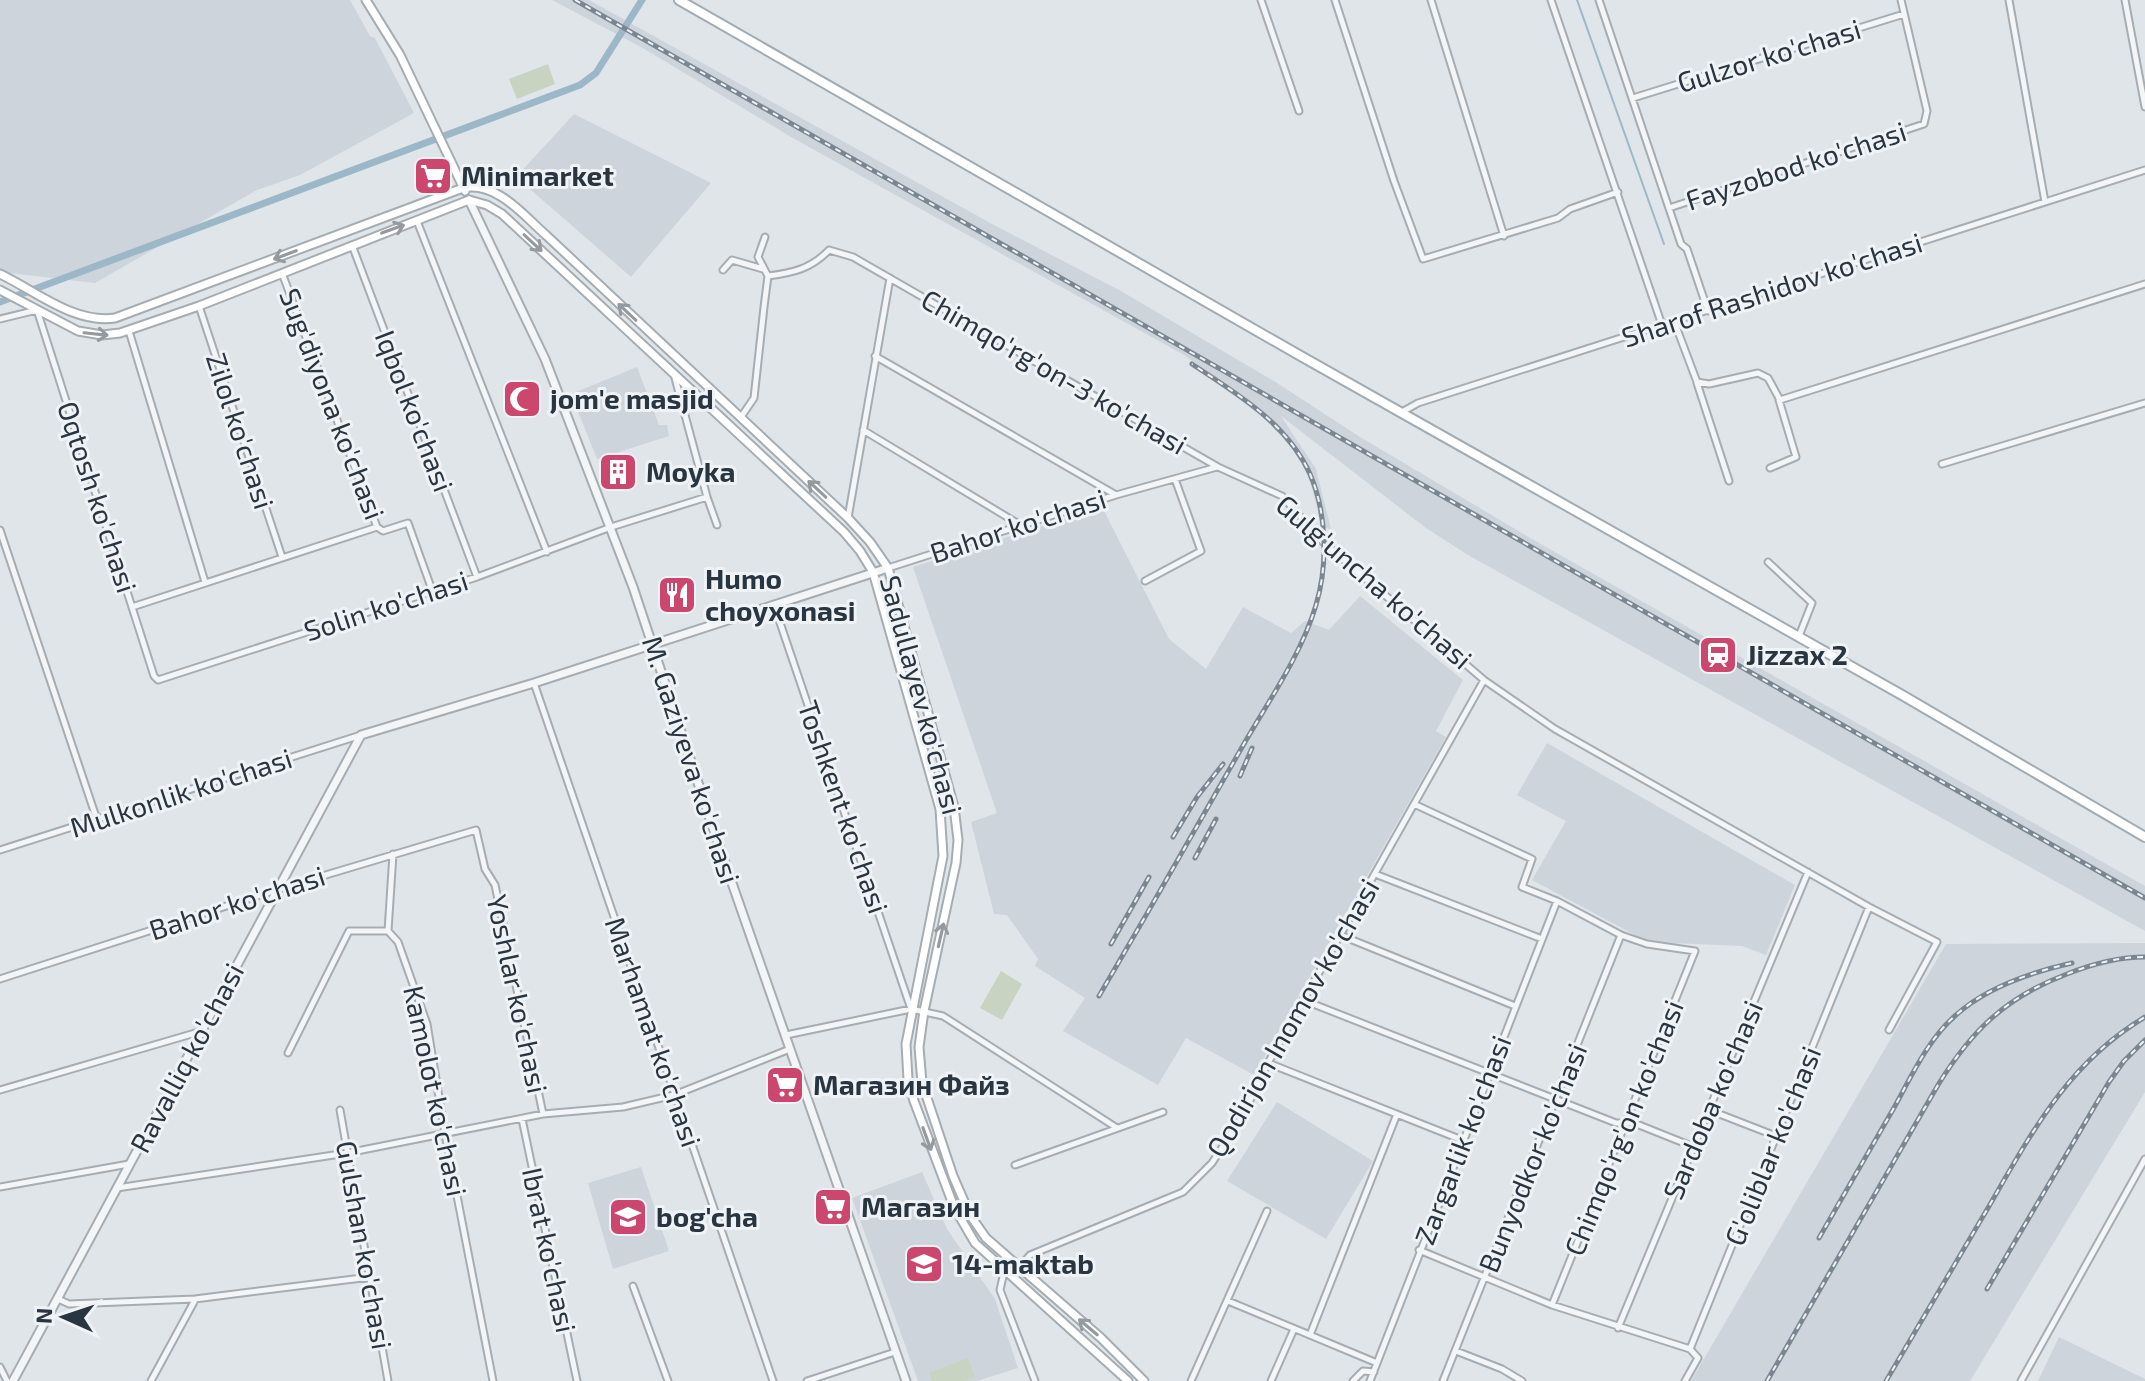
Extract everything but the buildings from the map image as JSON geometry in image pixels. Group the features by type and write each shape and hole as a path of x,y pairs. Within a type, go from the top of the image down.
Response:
{"main road":[{"name":"M. Gaziyeva ko'chasi","path":"366,0 400,55 469,200"},
{"path":"679,0 2145,837"},
{"name":"Sadullayev ko'chasi","path":"463,188 480,187 501,196 547,236 848,518 888,568 957,823 954,875 919,1047 920,1071 953,1176 977,1227 986,1238 1101,1338 1144,1381"},
{"path":"0,274 88,318 122,317 463,188"},
{"path":"0,290 78,331 111,335 199,306 469,200 487,205 502,214 844,532 873,572 940,809 944,833 940,879 911,1009 906,1055 914,1101 943,1182 960,1220 975,1243 1128,1381"}],"street":[{"path":"1261,0 1299,111"},
{"path":"1335,0 1423,259 1558,218 1570,209 1618,192"},
{"path":"1431,0 1504,236"},
{"path":"1551,0 1662,325"},
{"path":"1599,0 1681,244 1687,249 1708,311"},
{"path":"1901,0 1904,14"},
{"path":"2009,0 2045,202"},
{"path":"2125,0 2145,107"},
{"name":"Gulzor ko'chasi","path":"1633,98 1904,14"},
{"name":"Fayzobod ko'chasi","path":"1669,208 1924,124 1927,111 1904,14"},
{"name":"Sharof Rashidov ko'chasi","path":"1401,413 1418,403 2145,170"},
{"name":"M. Gaziyeva ko'chasi","path":"469,200 545,359 611,527 906,1381"},
{"path":"417,220 547,552"},
{"path":"740,418 754,398 768,276 758,257 765,237"},
{"name":"Iqbol ko'chasi","path":"351,244 477,577"},
{"name":"Chimqo'rg'on-3 ko'chasi","path":"768,276 795,273 820,260 829,250 853,257 1218,467"},
{"path":"723,270 732,260 764,270"},
{"name":"Sug'diyona ko'chasi","path":"282,273 377,527 383,531 408,523 432,590"},
{"path":"848,518 890,278"},
{"path":"1779,400 2145,284"},
{"name":"Zilol ko'chasi","path":"199,306 282,557"},
{"path":"0,319 37,310"},
{"name":"Oqtosh ko'chasi","path":"37,310 154,676 160,679"},
{"path":"1674,321 1729,481"},
{"path":"129,331 205,582"},
{"path":"875,356 1116,495"},
{"path":"1697,382 1709,384 1758,373 1768,378 1779,400 1796,457 1770,468"},
{"path":"674,374 717,525"},
{"path":"1942,464 2145,403"},
{"path":"863,430 1022,526"},
{"name":"Bahor ko'chasi","path":"361,735 534,683 1116,495 1218,467"},
{"name":"Gulg'uncha ko'chasi","path":"1218,467 1282,496 1323,542 1484,680 1555,729 1869,907 1937,942 1889,1030"},
{"path":"1145,581 1201,551 1175,479"},
{"name":"Solin ko'chasi","path":"160,679 477,577 611,527 707,497"},
{"path":"132,607 377,527"},
{"path":"0,530 3,551 97,820"},
{"path":"1768,562 1812,603 1798,637"},
{"name":"Toshkent ko'chasi","path":"774,605 911,1009"},
{"name":"Qodirjon Inomov ko'chasi","path":"1019,1268 1030,1255 1183,1192 1212,1163 1243,1115 1268,1063 1484,680"},
{"name":"Marhamat ko'chasi","path":"534,683 773,1381"},
{"name":"Mulkonlik ko'chasi","path":"0,850 361,735"},
{"name":"Ravalliq ko'chasi","path":"10,1381 361,735"},
{"path":"1414,804 1532,859 1522,887 1557,901 1621,935"},
{"name":"Bahor ko'chasi","path":"0,979 279,889 476,830"},
{"name":"Yoshlar ko'chasi","path":"476,830 485,869 495,885 543,1114"},
{"path":"288,1053 349,931 388,931 393,854"},
{"name":"Sardoba ko'chasi","path":"1618,1328 1808,872"},
{"path":"1375,874 1542,939"},
{"name":"Zargarlik ko'chasi","path":"1370,1381 1557,901"},
{"name":"G'oliblar ko'chasi","path":"1685,1381 1698,1358 1690,1349 1869,907"},
{"name":"Kamolot ko'chasi","path":"388,931 398,942 427,1024 493,1381"},
{"path":"1340,935 1515,1006"},
{"name":"Chimqo'rg'on ko'chasi","path":"1552,1305 1695,951 1647,944 1621,935"},
{"name":"Bunyodkor ko'chasi","path":"1443,1381 1621,935"},
{"path":"1303,1000 1556,1100 1625,1124 1634,1123 1694,1147"},
{"path":"786,1035 911,1009 943,1016 1117,1128"},
{"path":"0,1090 202,1031"},
{"path":"117,1188 347,1153 543,1114 623,1107 674,1095 790,1049"},
{"path":"1268,1063 1462,1140"},
{"name":"Gulshan ko'chasi","path":"340,1110 388,1381"},
{"path":"1709,1110 1776,1136"},
{"path":"1015,1165 1163,1112"},
{"path":"1310,1335 1397,1114"},
{"name":"Ibrat ko'chasi","path":"522,1119 577,1381"},
{"path":"2021,1381 2145,1159"},
{"path":"0,1187 130,1164"},
{"path":"1191,1381 1267,1211"},
{"path":"1419,1250 1552,1305 1690,1349"},
{"path":"1004,1272 1000,1290 1035,1381"},
{"path":"56,1298 69,1304 195,1299 370,1277"},
{"path":"633,1286 668,1381"},
{"path":"151,1381 195,1299"},
{"path":"1228,1301 1377,1363"},
{"path":"1271,1381 1294,1329"},
{"path":"1456,1351 1502,1369 1518,1380"},
{"path":"807,1381 895,1352"},
{"path":"0,1367 10,1381"},
{"path":"1353,1381 1363,1371 1374,1372"}],"shaded area":[{"path":"0,0 350,0 370,36 375,38 414,113 300,175 257,190 95,283 0,272"},
{"path":"552,0 589,0 992,224 1121,291 1532,539 2145,886 2145,931 1468,555 1426,528 1281,416 1316,469 1331,529 1322,527 1305,469 1266,415 1184,355 791,137 641,47"},
{"path":"574,114 711,183 631,277 516,177"},
{"path":"637,367 659,425 667,425 669,436 597,459 571,394"},
{"path":"1102,507 1169,639 1206,669 1243,607 1291,633 1305,621 1329,630 1360,596 1463,680 1436,731 1446,737 1254,1075 1186,1038 1158,1085 1063,1031 1085,998 1035,966 1038,959 1007,915 994,914 971,822 997,813 913,567"},
{"path":"1547,743 1795,885 1766,955 1742,946 1648,942 1532,880 1566,821 1517,795"},
{"path":"2145,943 2145,1092 1970,1381 1691,1381 1946,944"},
{"path":"1277,1102 1373,1161 1326,1239 1227,1181"},
{"name":"bog'cha","path":"641,1167 669,1251 613,1269 588,1183"},
{"name":"14-maktab","path":"922,1172 947,1229 995,1299 1018,1368 977,1381 918,1381 852,1198"},
{"path":"2059,1337 2145,1379 2145,1381 2038,1381"}],"green space":[{"path":"548,64 555,84 517,99 509,79"},
{"path":"1001,971 1022,984 1002,1020 980,1008"},
{"path":"968,1358 975,1377 964,1381 932,1381 929,1373"}],"waterway":[{"path":"0,302 580,85 596,73 642,0"},
{"path":"1577,0 1664,244"}],"railway":[{"path":"575,0 2145,898"},
{"path":"1099,996 1293,661 1310,624 1323,573 1324,539 1320,505 1310,474 1300,456 1259,411 1192,364"},
{"path":"1240,776 1252,748"},
{"path":"1173,837 1197,797 1223,764"},
{"path":"1195,858 1216,819"},
{"path":"1111,944 1149,877"},
{"path":"1767,1381 1938,1085 1978,1032 2008,1005 2045,983 2096,964 2145,957"},
{"path":"1819,1238 1922,1058 1946,1024 1968,1005 1996,989 2026,976 2072,963"},
{"path":"1886,1381 2018,1156 2052,1104 2093,1057 2145,1017"},
{"path":"1987,1289 2109,1082 2145,1040"}],"place":[{"name":"Minimarket","path":"433,176"},
{"name":"jom'e masjid","path":"522,399"},
{"name":"Moyka","path":"618,472"},
{"name":"Humo choyxonasi","path":"677,595"},
{"name":"Jizzax 2","path":"1718,655"},
{"name":"Магазин Файз","path":"785,1085"},
{"name":"Магазин","path":"833,1207"},
{"name":"bog'cha","path":"628,1217"},
{"name":"14-maktab","path":"924,1264"}]}
